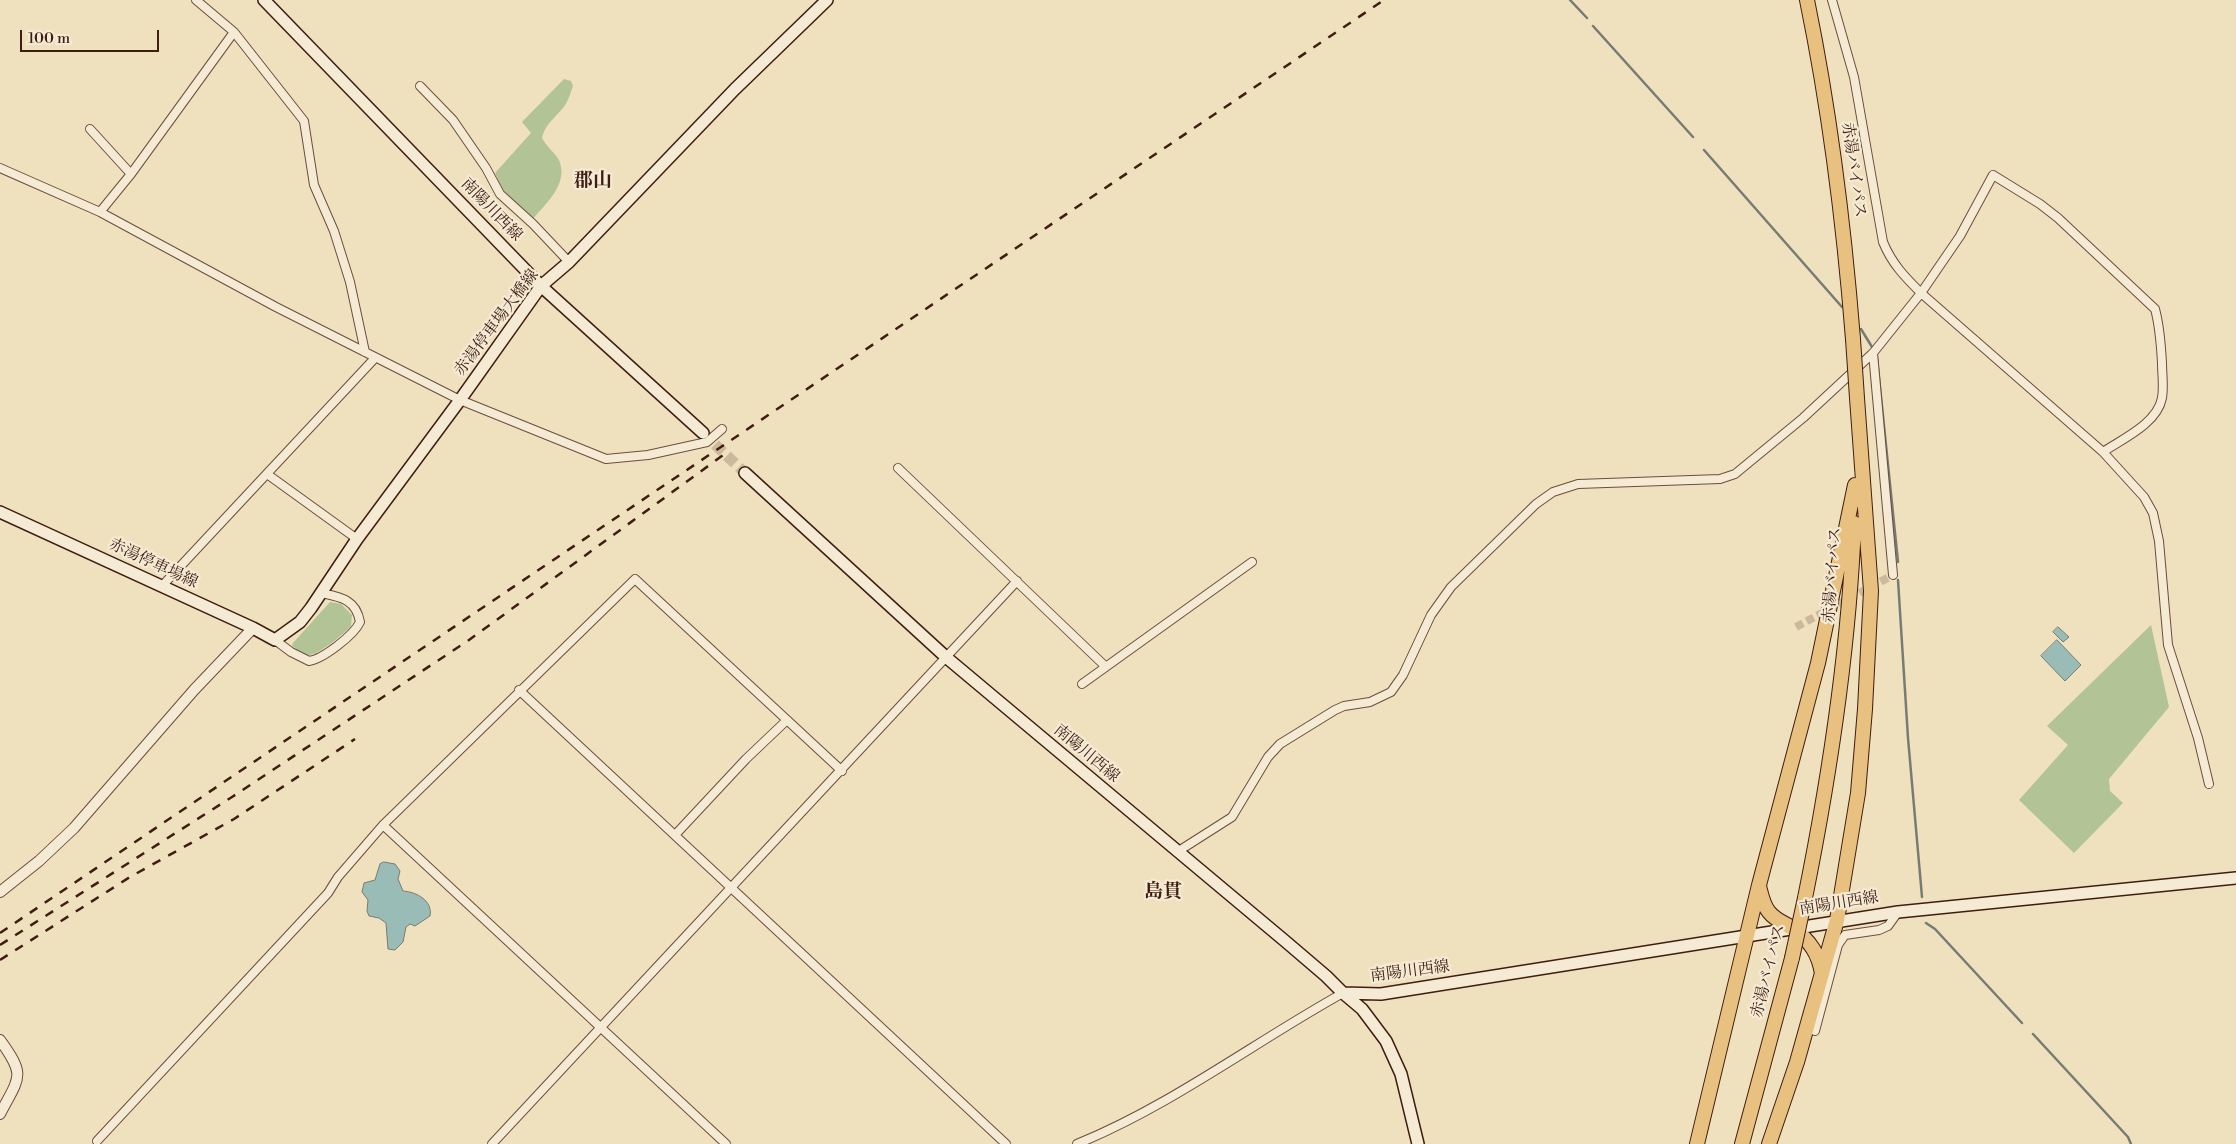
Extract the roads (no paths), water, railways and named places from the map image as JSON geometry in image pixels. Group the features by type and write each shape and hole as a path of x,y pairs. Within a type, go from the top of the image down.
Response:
{"highway":[{"name":"赤湯バイパス","path":"1742,1144 1792,958 1805,898 1837,724 1850,594 1856,485 1857,398 1853,339 1846,252 1836,169 1823,78 1807,0"},
{"path":"1769,1144 1822,976 1837,920 1858,793 1865,709 1871,591 1857,398"},
{"path":"1697,1144 1746,936 1818,663 1856,485"},
{"path":"1759,886 1768,910 1781,923 1793,928 1814,948 1820,961 1822,976"}],"main road":[{"name":"南陽川西線","path":"264,0 541,286 703,433"},
{"name":"赤湯停車場大橋線","path":"275,640 300,622 357,539 460,400 541,286 569,262 735,89 827,0"},
{"name":"南陽川西線","path":"745,473 947,658 1299,952 1343,993 1381,994 1837,920 1898,912 2236,878"},
{"name":"赤湯停車場線","path":"0,512 254,628 275,640"},
{"path":"1343,993 1362,1008 1390,1047 1401,1074 1418,1144"}],"street":[{"path":"196,0 234,32 304,121 314,185 339,248 350,282 365,352"},
{"path":"1832,0 1854,77 1883,242 1896,268 1921,293 2103,452 2135,484 2153,513 2159,541 2168,645 2198,738 2209,784"},
{"path":"100,212 131,174 234,32"},
{"path":"420,86 453,120 486,168 500,194 533,224 569,262"},
{"path":"90,129 131,174"},
{"path":"0,168 100,212 276,307 460,400 606,459 648,455 707,442 722,429"},
{"path":"1177,852 1232,817 1268,757 1280,744 1335,710 1344,706 1370,702 1391,692 1403,675 1431,616 1451,588 1536,504 1553,492 1578,484 1720,479 1735,474 1804,418 1873,353 1921,293 1960,236 1993,175 2040,204 2058,218 2148,302 2154,310 2160,328 2162,400 2150,419 2140,428 2103,452"},
{"path":"1873,353 1893,575"},
{"path":"162,586 374,358"},
{"path":"898,468 1104,666"},
{"path":"267,474 357,539"},
{"path":"1082,684 1104,666 1252,562"},
{"path":"97,1141 312,911 328,893 338,877 383,825 519,690 635,579 842,771"},
{"path":"492,1144 842,771 1017,581"},
{"path":"275,640 309,661 319,658 353,633 360,622 354,606 344,597 321,593"},
{"path":"0,892 39,861 74,828 194,690 254,628"},
{"path":"519,690 1006,1144"},
{"path":"675,835 746,759 787,720"},
{"path":"383,825 726,1144"},
{"path":"1815,1030 1838,945 1845,935 1879,930 1888,926 1898,912"},
{"path":"1077,1144 1118,1127 1164,1102 1343,993"},
{"path":"0,1040 18,1068 14,1087 0,1114"}],"water":[{"path":"2058,627 2069,637 2063,642 2053,632"},
{"path":"2057,640 2081,665 2065,681 2041,656"},
{"path":"384,862 395,864 400,871 398,879 403,891 414,893 423,898 430,911 430,916 415,926 410,924 406,927 403,942 395,950 388,949 386,923 379,918 369,916 367,911 368,900 362,892 364,883 375,880 380,864"}],"waterway":[{"path":"1570,0 1587,18"},
{"path":"1593,26 1693,137"},
{"path":"1704,150 1842,307"},
{"path":"1861,329 1872,347"},
{"path":"1877,358 1898,562"},
{"path":"1898,580 1908,738 1922,897"},
{"path":"1926,923 1935,929 2022,1023"},
{"path":"2033,1034 2128,1137 2131,1144"}],"tunnel":[{"path":"703,433 745,473"},
{"path":"1796,627 1893,575"}],"railway":[{"path":"0,933 1384,0"},
{"path":"0,945 232,797 469,640 726,453"},
{"path":"0,960 130,877 234,819 355,739"}],"district":[{"name":"郡山","path":"593,181"},
{"name":"島貫","path":"1163,892"}]}
